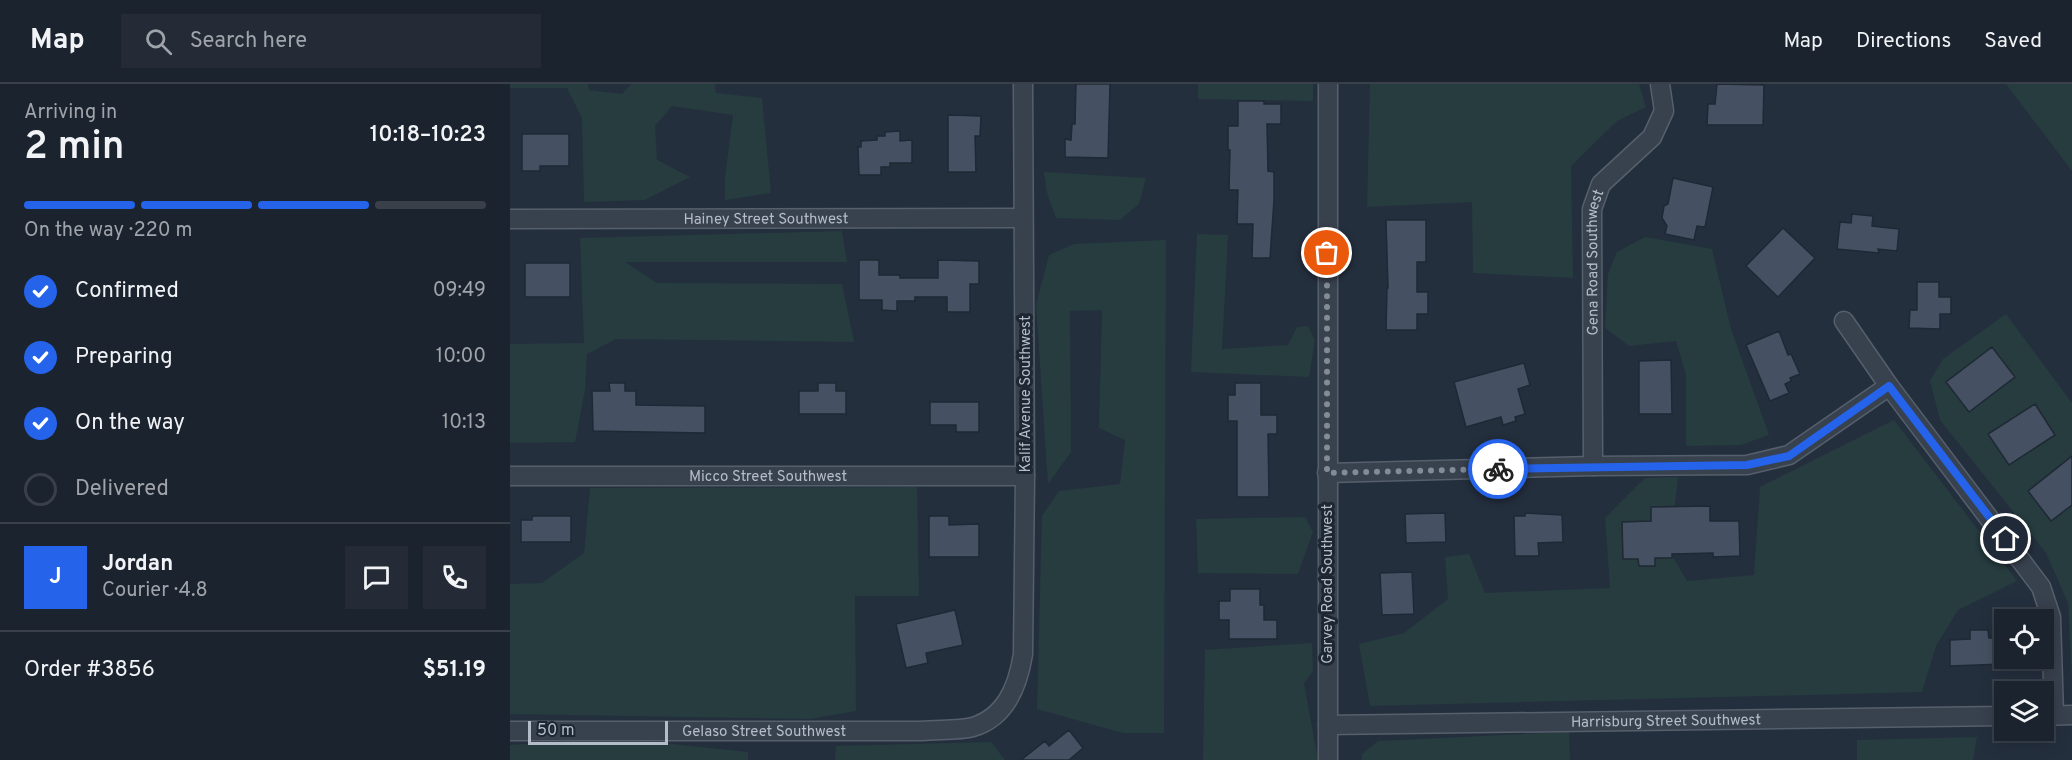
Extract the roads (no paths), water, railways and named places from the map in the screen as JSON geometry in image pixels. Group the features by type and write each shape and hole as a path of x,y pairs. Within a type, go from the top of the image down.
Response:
{"street":[{"name":"Kalif Avenue Southwest","path":"1008,702 1020,675 1023,654 1025,476 1023,84"},
{"name":"Garvey Road Southwest","path":"1328,84 1328,760"},
{"name":"Gena Road Southwest","path":"1593,466 1592,208 1601,184 1652,137 1664,111 1660,84"},
{"name":"Hainey Street Southwest","path":"510,219 1023,218"},
{"path":"1844,321 1889,386 2041,587 2051,617 2056,715"},
{"path":"1327,473 1593,466 1747,465 1789,456 1889,386"},
{"name":"Micco Street Southwest","path":"510,476 1025,476"},
{"name":"Gelaso Street Southwest","path":"510,731 921,731 973,727 994,716 1008,702"},
{"name":"Harrisburg Street Southwest","path":"1328,725 1994,716"}]}
